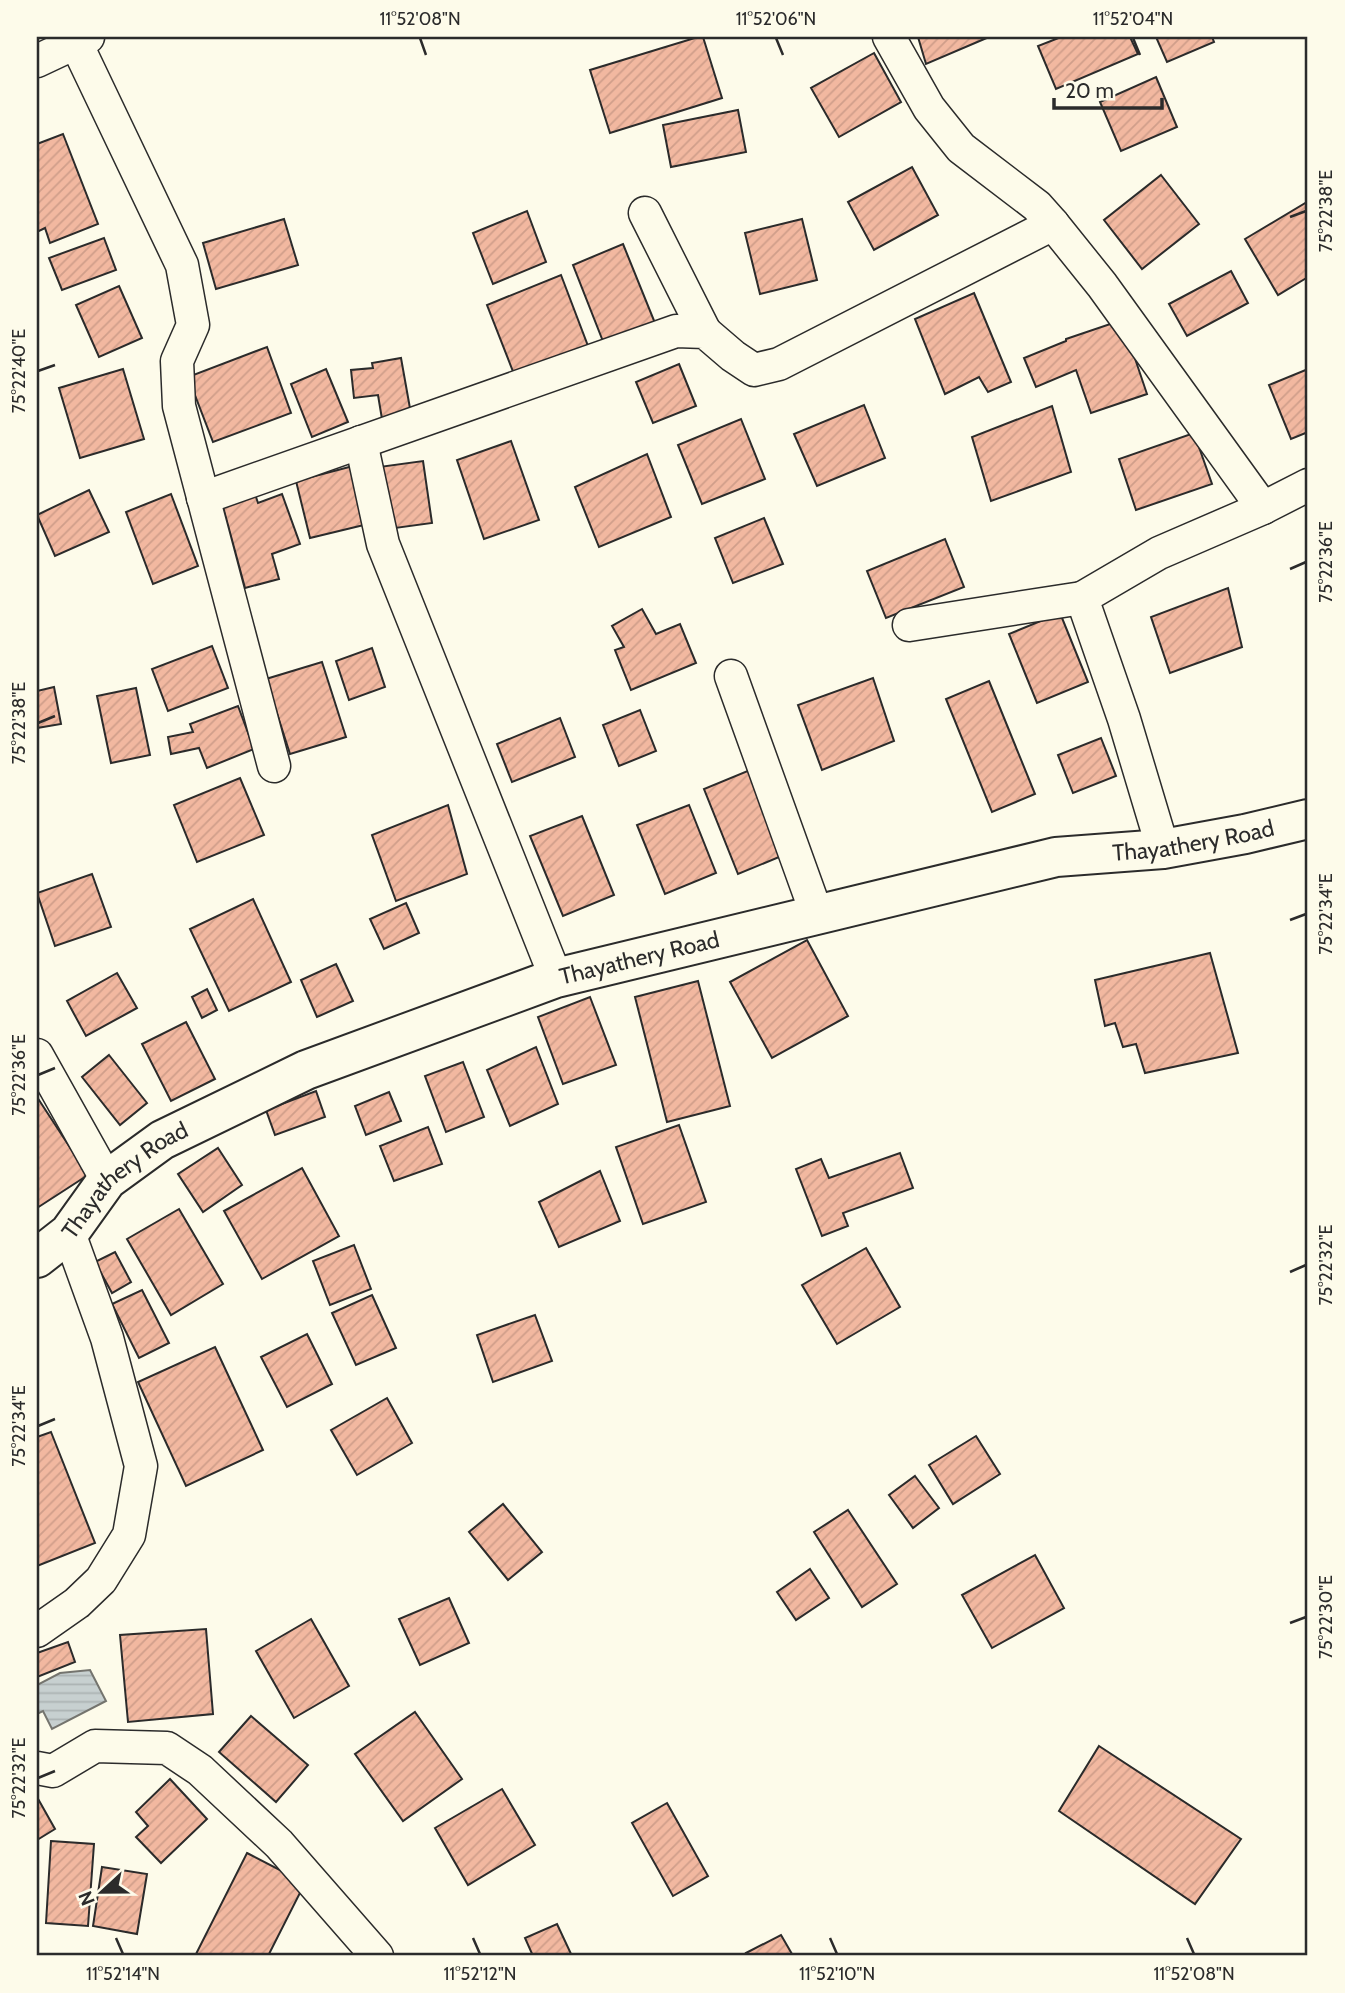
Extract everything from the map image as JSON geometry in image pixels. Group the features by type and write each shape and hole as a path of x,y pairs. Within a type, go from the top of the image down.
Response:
{"street":[{"path":"889,37 929,108 961,148 1037,206 1053,223 1102,285 1263,508"},
{"path":"37,61 82,40 182,265 193,325 177,361 179,406 274,766"},
{"path":"645,213 705,332 754,370 779,364 1053,223"},
{"path":"204,498 676,331 705,332"},
{"path":"361,442 383,544 556,978"},
{"path":"909,625 1082,598 1159,553 1263,508 1308,485"},
{"path":"1082,598 1124,719 1163,849"},
{"path":"731,676 817,915"},
{"name":"Thayathery Road","path":"37,1258 69,1233 107,1180 162,1140 306,1070 556,978 1056,857 1163,849 1245,834 1308,818"},
{"path":"37,1055 107,1180"},
{"path":"37,1631 77,1603 101,1580 129,1535 141,1466 107,1338 69,1233"},
{"path":"37,1768 54,1771 95,1746 167,1748 200,1770 279,1844 377,1956"}],"shaded area":[{"path":"90,1670 106,1701 52,1729 43,1711 37,1714 37,1685 60,1673"}],"building":[{"path":"703,37 722,98 610,133 590,70"},
{"path":"918,37 989,37 926,64"},
{"path":"1061,37 1130,37 1138,54 1056,89 1038,46"},
{"path":"1156,37 1212,37 1214,42 1167,62"},
{"path":"874,53 901,102 839,137 811,88"},
{"path":"1156,77 1177,127 1121,151 1100,102"},
{"path":"738,110 746,152 671,167 663,125"},
{"path":"63,134 98,224 50,243 45,228 37,232 37,144"},
{"path":"912,167 938,215 874,250 848,202"},
{"path":"1161,175 1199,224 1142,269 1104,220"},
{"path":"1307,202 1308,277 1278,295 1245,239"},
{"path":"527,211 546,262 493,284 473,233"},
{"path":"284,219 298,265 216,289 203,243"},
{"path":"802,219 817,280 760,294 745,233"},
{"path":"104,238 116,270 62,290 49,258"},
{"path":"623,244 657,328 606,349 573,265"},
{"path":"1231,271 1248,303 1187,336 1169,304"},
{"path":"561,275 588,346 514,374 487,305"},
{"path":"119,286 142,338 99,357 76,305"},
{"path":"974,293 1011,382 988,392 979,377 945,394 915,319"},
{"path":"1122,320 1147,394 1091,413 1076,370 1036,387 1024,358 1066,339"},
{"path":"267,347 291,413 213,442 188,377"},
{"path":"401,358 411,414 382,419 378,395 354,398 351,370 373,368 372,363"},
{"path":"679,364 696,406 653,423 636,382"},
{"path":"123,369 144,439 80,458 59,388"},
{"path":"326,369 348,422 312,437 291,384"},
{"path":"1308,369 1308,432 1291,439 1269,385"},
{"path":"864,405 885,458 817,486 794,434"},
{"path":"1052,406 1071,472 991,501 972,437"},
{"path":"741,419 765,479 702,504 678,445"},
{"path":"1194,433 1212,484 1136,510 1119,459"},
{"path":"511,441 539,520 484,539 457,460"},
{"path":"647,454 671,517 599,547 575,487"},
{"path":"423,461 432,523 388,529 379,467"},
{"path":"353,466 368,524 310,538 296,481"},
{"path":"89,490 109,532 55,556 37,515"},
{"path":"171,494 198,566 153,584 126,512"},
{"path":"255,494 258,503 282,494 300,544 272,554 279,579 245,588 222,503"},
{"path":"764,518 783,564 733,583 715,538"},
{"path":"945,539 964,587 886,618 867,571"},
{"path":"1228,588 1242,647 1170,673 1151,617"},
{"path":"642,609 656,634 680,624 696,663 631,690 615,650 624,647 612,626"},
{"path":"1060,613 1088,682 1037,703 1009,634"},
{"path":"212,646 228,688 168,711 152,669"},
{"path":"372,648 385,687 349,700 336,661"},
{"path":"322,662 346,737 290,754 266,679"},
{"path":"873,678 894,741 822,770 798,705"},
{"path":"989,681 1035,794 992,812 946,699"},
{"path":"54,687 61,724 37,728 37,691"},
{"path":"136,688 150,755 111,763 97,696"},
{"path":"238,706 254,749 207,768 199,748 171,754 168,737 193,732 190,724"},
{"path":"640,710 656,751 619,766 603,725"},
{"path":"560,718 575,757 512,782 497,744"},
{"path":"1101,738 1116,776 1073,793 1058,755"},
{"path":"750,770 784,855 738,874 704,789"},
{"path":"240,778 264,835 197,862 174,805"},
{"path":"448,805 467,874 396,901 372,835"},
{"path":"689,805 716,873 665,894 637,825"},
{"path":"582,816 614,895 563,916 530,836"},
{"path":"92,874 111,927 55,946 37,893"},
{"path":"253,899 291,982 229,1011 190,929"},
{"path":"406,903 419,933 384,949 370,919"},
{"path":"807,940 848,1016 772,1058 730,982"},
{"path":"1210,953 1238,1053 1145,1073 1136,1044 1123,1047 1115,1023 1105,1026 1095,980"},
{"path":"336,964 353,1001 317,1017 301,980"},
{"path":"117,973 137,1008 86,1036 67,1001"},
{"path":"698,981 730,1106 667,1122 635,997"},
{"path":"207,989 217,1010 202,1018 192,997"},
{"path":"590,997 616,1065 563,1084 538,1017"},
{"path":"186,1022 215,1079 171,1101 142,1044"},
{"path":"536,1047 558,1104 510,1126 487,1070"},
{"path":"109,1055 147,1103 120,1125 82,1077"},
{"path":"463,1062 484,1117 446,1132 425,1076"},
{"path":"316,1091 325,1117 275,1135 266,1110"},
{"path":"389,1092 401,1121 366,1135 355,1106"},
{"path":"37,1097 88,1175 37,1208"},
{"path":"679,1125 706,1202 643,1224 616,1147"},
{"path":"428,1127 442,1164 394,1181 380,1146"},
{"path":"218,1148 242,1185 203,1212 178,1174"},
{"path":"900,1153 913,1188 843,1213 848,1226 822,1236 796,1169 821,1159 829,1178"},
{"path":"302,1168 339,1236 262,1279 224,1211"},
{"path":"600,1171 620,1221 559,1247 539,1202"},
{"path":"179,1209 223,1284 171,1315 127,1239"},
{"path":"354,1245 371,1289 330,1305 313,1261"},
{"path":"866,1248 900,1307 837,1344 802,1285"},
{"path":"115,1252 131,1282 112,1293 95,1262"},
{"path":"142,1290 169,1343 139,1358 112,1304"},
{"path":"372,1295 396,1348 356,1365 332,1313"},
{"path":"535,1315 552,1361 493,1382 477,1335"},
{"path":"307,1334 332,1384 287,1407 261,1357"},
{"path":"215,1347 263,1450 186,1486 138,1382"},
{"path":"387,1398 412,1443 357,1475 331,1430"},
{"path":"51,1432 95,1543 37,1566 37,1437"},
{"path":"976,1436 1000,1474 953,1504 929,1465"},
{"path":"915,1476 939,1508 913,1528 889,1495"},
{"path":"503,1504 542,1552 508,1580 469,1532"},
{"path":"848,1510 897,1584 862,1607 814,1532"},
{"path":"1035,1555 1064,1608 992,1648 962,1595"},
{"path":"810,1569 829,1598 796,1620 777,1592"},
{"path":"449,1598 469,1643 420,1665 399,1619"},
{"path":"311,1619 349,1686 294,1718 256,1651"},
{"path":"206,1629 213,1714 128,1722 120,1635"},
{"path":"68,1642 75,1662 37,1677 37,1653"},
{"path":"415,1712 462,1779 403,1821 355,1754"},
{"path":"251,1716 308,1765 276,1802 219,1752"},
{"path":"1099,1746 1241,1839 1195,1904 1059,1811"},
{"path":"170,1779 207,1819 161,1863 136,1837 148,1826 136,1812"},
{"path":"502,1789 535,1845 468,1885 435,1828"},
{"path":"37,1797 55,1829 37,1840"},
{"path":"667,1803 708,1876 673,1896 632,1823"},
{"path":"51,1841 94,1844 88,1926 46,1923"},
{"path":"247,1853 305,1883 268,1956 195,1956"},
{"path":"102,1867 147,1874 137,1934 93,1926"},
{"path":"557,1924 572,1956 533,1956 525,1938"},
{"path":"781,1935 792,1954 748,1956 746,1953"}]}
